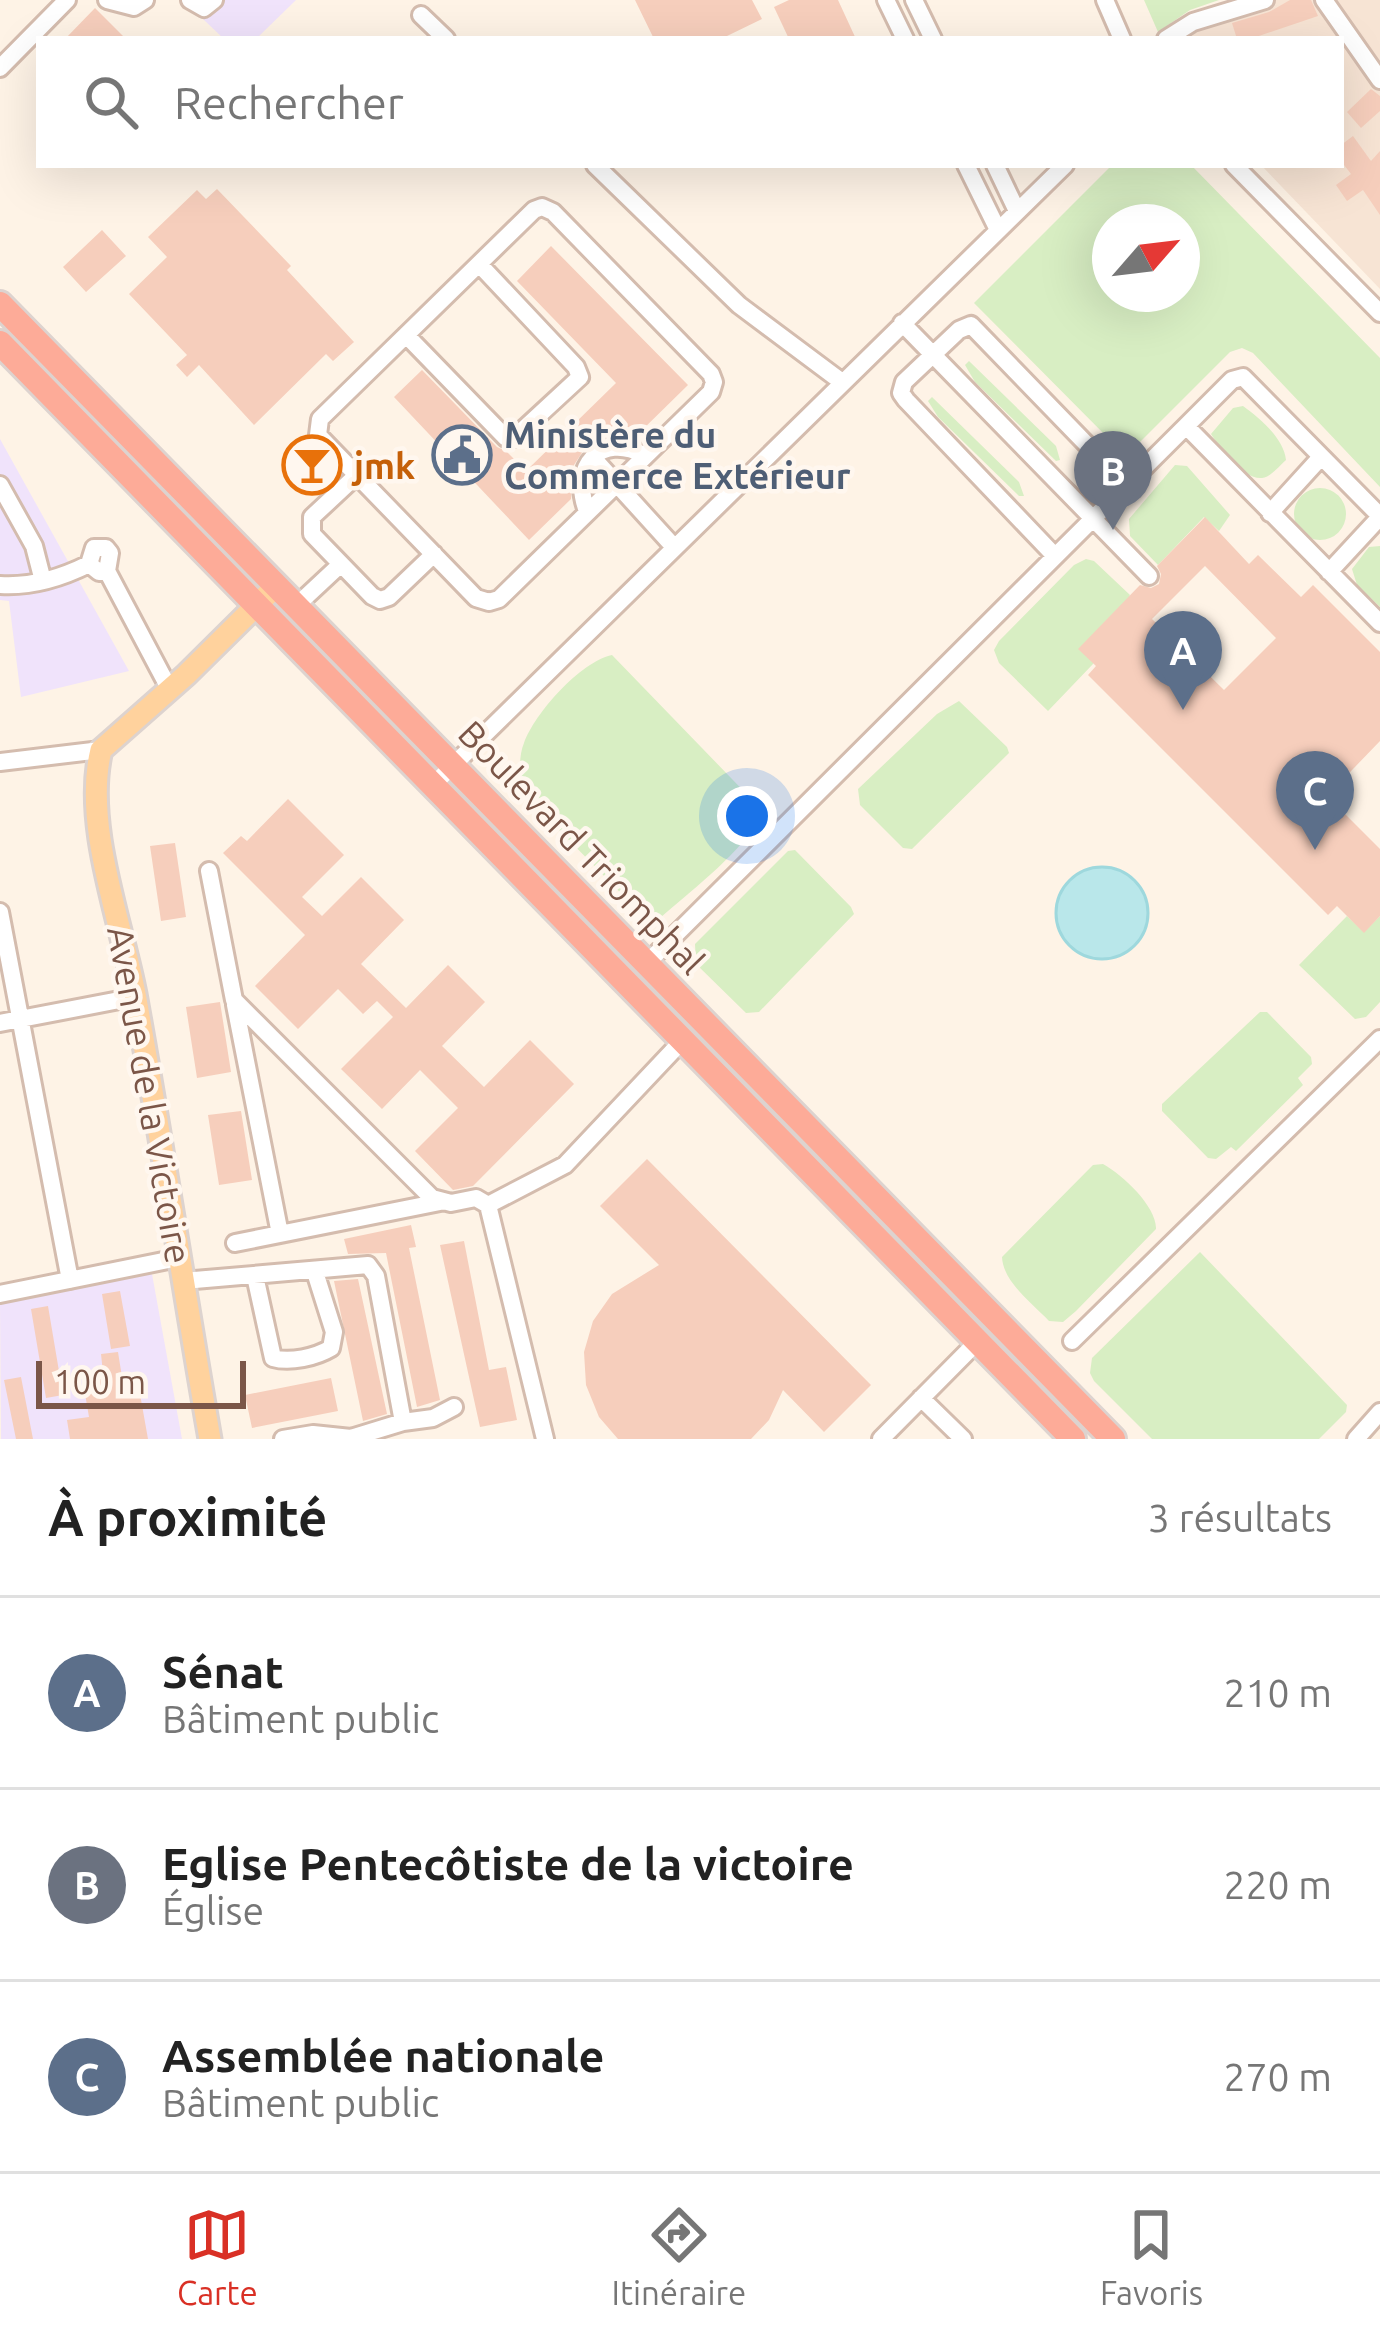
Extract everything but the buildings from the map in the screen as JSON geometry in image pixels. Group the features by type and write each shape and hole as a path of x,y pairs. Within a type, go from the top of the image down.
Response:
{"highway":[{"name":"Boulevard Triomphal","path":"0,304 1114,1439"},
{"name":"Boulevard Triomphal","path":"0,343 1073,1439"}],"main road":[{"path":"101,750 276,586"},
{"name":"Avenue de la Victoire","path":"101,750 95,792 98,814 135,997 210,1439"}],"street":[{"path":"0,68 67,0"},
{"path":"107,0 134,8 145,0"},
{"path":"190,0 200,8 214,0"},
{"path":"886,0 904,36"},
{"path":"914,0 932,36"},
{"path":"1105,0 1121,36"},
{"path":"1171,36 1193,22 1265,0"},
{"path":"1324,0 1380,80"},
{"path":"421,16 443,36"},
{"path":"598,168 740,305 842,382"},
{"path":"968,168 998,230"},
{"path":"996,168 1017,211"},
{"path":"432,786 1062,168"},
{"path":"1237,168 1380,313"},
{"path":"542,207 553,212 714,382 711,392 499,599 489,602 476,598 318,435 320,418 406,335 542,207"},
{"path":"406,335 506,437 514,437 580,377 576,367 479,264"},
{"path":"902,323 1149,576"},
{"path":"1054,555 901,392 904,382 964,326 977,329 1126,485"},
{"path":"646,964 1232,380 1243,377 1380,517 1329,572"},
{"path":"1186,426 1380,623"},
{"path":"587,511 579,491 580,474 594,459 611,446 626,445 644,455"},
{"path":"1270,513 1321,457"},
{"path":"594,459 674,547"},
{"path":"357,475 310,524 312,534 341,564 380,600 434,554"},
{"path":"0,484 34,546 43,581"},
{"path":"296,606 341,564"},
{"path":"0,585 20,586 90,569 170,690"},
{"path":"0,762 101,750"},
{"path":"209,871 280,1234"},
{"path":"0,912 70,1280"},
{"path":"0,1023 135,997"},
{"path":"234,1000 440,1202"},
{"path":"1072,1341 1380,1039"},
{"path":"488,1205 565,1165 682,1041"},
{"path":"235,1243 440,1202 476,1198 488,1205 545,1439"},
{"path":"0,1294 178,1258"},
{"path":"183,1281 368,1265 376,1276 404,1422"},
{"path":"255,1276 267,1345 273,1358 282,1361 331,1348 334,1332 315,1272"},
{"path":"881,1439 977,1342"},
{"path":"921,1398 962,1439"},
{"path":"283,1439 313,1434 351,1438 434,1418 454,1407"},
{"path":"1356,1439 1380,1412"},
{"path":"896,1424 912,1439"}],"shaded area":[{"path":"183,0 296,0 259,36 221,36"},
{"path":"1265,0 1380,0 1380,289 1264,168 1344,168 1344,36 1174,36"},
{"path":"0,439 129,671 21,697 9,601 0,600"},
{"path":"152,1274 182,1439 1,1439 0,1302"}],"green space":[{"path":"1144,0 1219,0 1190,10 1158,32"},
{"path":"1109,168 1194,168 1380,358 1380,487 1253,353 1242,348 1230,352 1136,446 1113,443 974,303"},
{"path":"969,361 1056,446 1060,460 975,382 965,365"},
{"path":"932,397 1019,482 1024,496 938,417 928,401"},
{"path":"1243,406 1270,430 1284,452 1286,460 1265,477 1240,469 1211,434 1233,408"},
{"path":"1175,465 1187,466 1230,515 1219,531 1204,517 1158,565 1130,536 1129,519"},
{"path":"1320,488 1339,495 1346,514 1339,533 1320,540 1301,533 1294,514 1301,495"},
{"path":"1380,546 1380,607 1357,585 1352,569 1369,547"},
{"path":"1086,559 1130,595 1093,664 1048,711 999,663 994,650 1074,565"},
{"path":"612,655 761,809 734,852 658,920 648,921 522,792 522,749 538,718 573,678"},
{"path":"959,701 1009,753 912,849 903,848 860,805 858,789 937,714"},
{"path":"795,850 854,914 759,1012 746,1013 696,964 695,944 788,851"},
{"path":"1347,916 1364,932 1380,916 1380,1002 1366,1017 1355,1019 1299,965"},
{"path":"1260,1012 1267,1012 1311,1057 1312,1064 1298,1078 1303,1085 1236,1151 1231,1147 1216,1159 1208,1158 1162,1111 1162,1104"},
{"path":"1103,1164 1137,1192 1151,1211 1156,1229 1076,1311 1063,1322 1049,1321 1013,1283 1002,1257 1093,1165"},
{"path":"1200,1252 1347,1405 1346,1412 1319,1439 1152,1439 1094,1381 1092,1358"}],"water":[{"path":"1102,867 1120,870 1135,880 1145,895 1145,931 1135,946 1120,956 1102,959 1084,956 1069,946 1059,931 1056,913 1059,895 1069,880 1084,870"}],"place":[{"name":"Ministère du Commerce Extérieur","path":"462,455"},
{"name":"jmk","path":"312,465"},
{"name":"Eglise Pentecôtiste de la victoire","path":"1113,530"},
{"name":"Sénat","path":"1183,710"},
{"name":"Assemblée nationale","path":"1315,850"}]}
